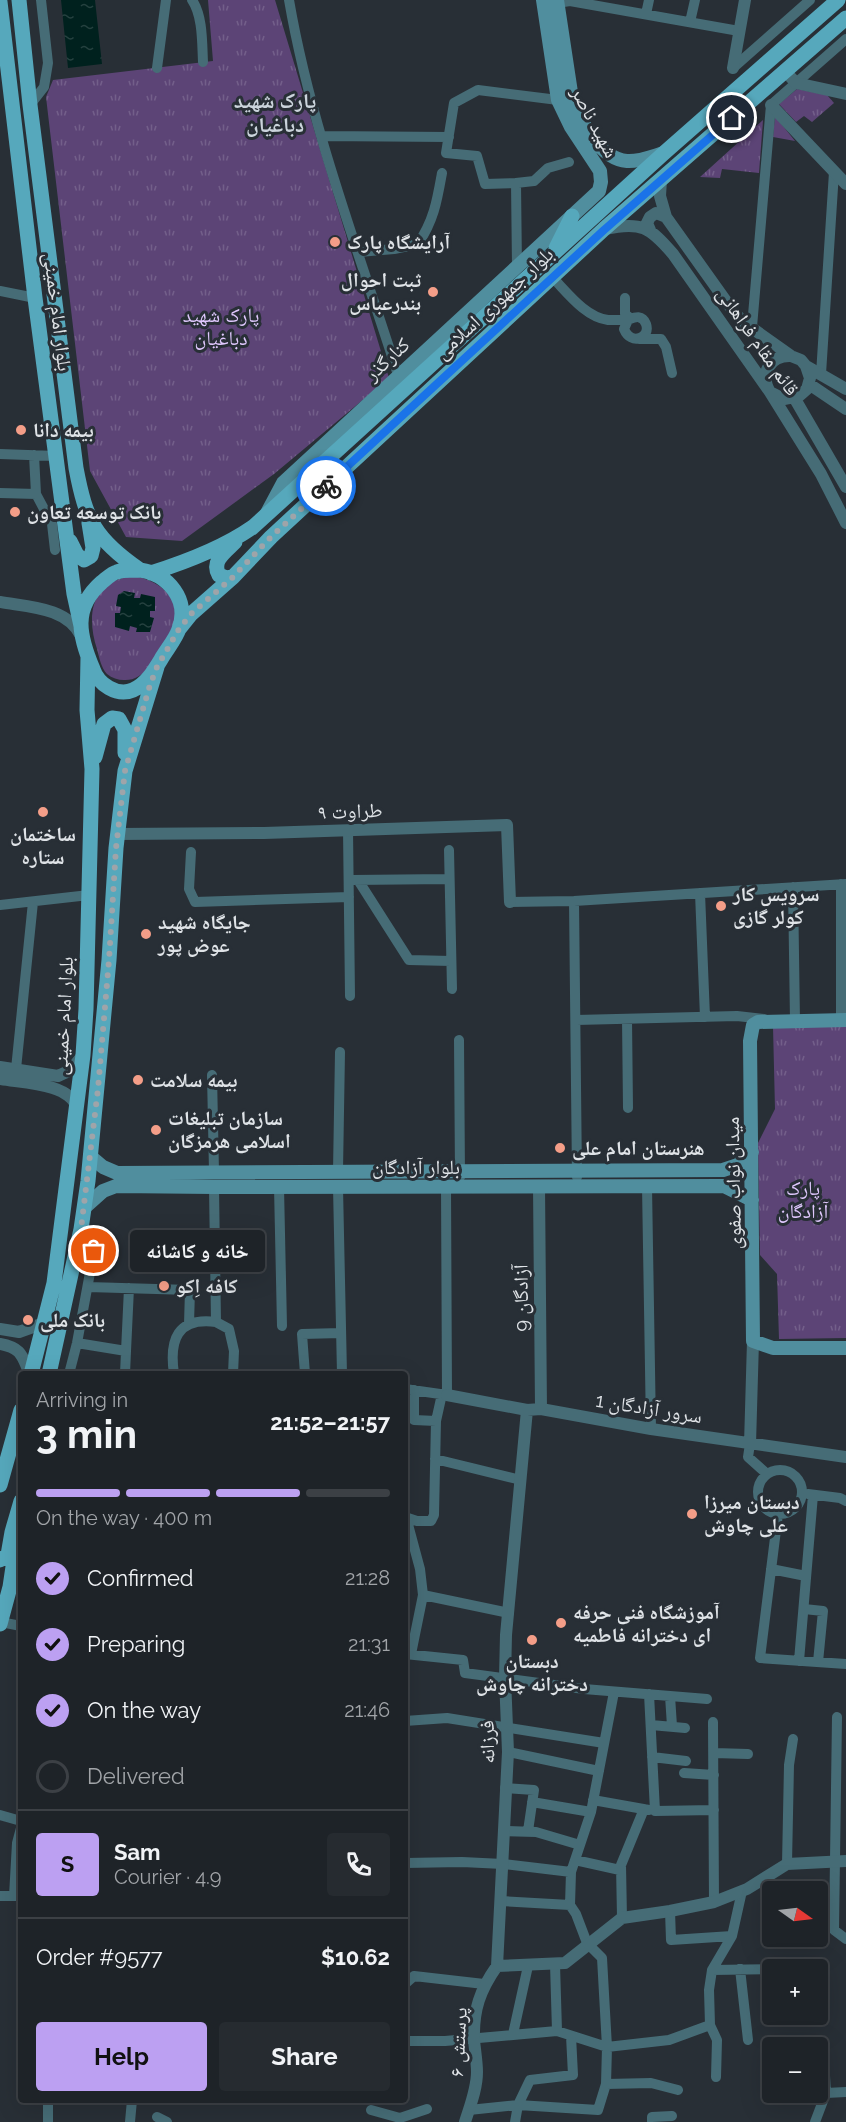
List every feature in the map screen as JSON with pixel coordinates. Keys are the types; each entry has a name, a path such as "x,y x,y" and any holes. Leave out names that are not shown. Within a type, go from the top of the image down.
{"main road":[{"name":"بلوار امام خمینی","path":"19,0 30,105 82,501 99,535 109,546 146,572"},
{"name":"شهید ناصر","path":"543,0 558,100 567,120 602,177 599,191 572,216"},
{"name":"بلوار جمهوری اسلامی","path":"146,572 176,565 241,535 266,515 664,153 838,0"},
{"name":"شهید ناصر","path":"564,1 572,99 576,111 589,131 607,153 618,159 627,161 664,153"},
{"name":"بلوار امام خمینی","path":"0,2 35,298 79,629"},
{"name":"بلوار جمهوری اسلامی","path":"179,629 191,614 233,577 271,537 552,277 846,18"},
{"path":"551,258 572,216"},
{"name":"کنارگذر","path":"266,515 283,483 572,216"},
{"path":"67,536 79,558 84,560 91,556 93,548 88,517"},
{"path":"233,577 226,578 219,575 216,562 241,535"},
{"path":"118,571 146,572 165,580 180,598 183,610 179,629 146,681 135,690 129,691 116,690 99,681 87,657 79,629 88,595 118,571"},
{"name":"بلوار امام خمینی","path":"32,1371 54,1283 83,1055 92,770 87,710 87,657"},
{"name":"بلوار امام خمینی","path":"50,1371 84,1209 100,1071 117,834 125,771 157,667"},
{"path":"92,770 104,724 112,718 119,719 123,724 125,771"},
{"path":"750,1041 753,1025 758,1022 844,1020"},
{"name":"میدان نواب صفوی","path":"750,1041 753,1341"},
{"name":"بلوار آزادگان","path":"90,1156 103,1167 117,1173 577,1171 723,1170 738,1165 752,1152"},
{"path":"723,1170 729,1178 724,1186"},
{"path":"338,1171 338,1187"},
{"path":"214,1172 214,1187"},
{"name":"بلوار آزادگان","path":"84,1209 103,1191 116,1186 724,1186 752,1200"},
{"path":"753,1341 773,1348 846,1348"},
{"path":"0,1485 18,1421"},
{"path":"0,1560 8,1555 18,1511"},
{"path":"0,1623 5,1583 18,1525"}],"street":[{"path":"30,105 44,87 48,63 41,0"},
{"path":"157,68 166,0"},
{"path":"192,0 196,5 200,27 203,62"},
{"path":"289,0 321,136 398,375"},
{"path":"646,14 649,0"},
{"path":"690,22 695,0"},
{"path":"732,68 744,0"},
{"path":"732,68 810,0"},
{"path":"564,1 608,4 646,14 739,31"},
{"path":"752,327 771,105 844,43"},
{"path":"785,71 796,83 846,94"},
{"path":"558,100 478,90 453,103 446,153 477,156 485,184 534,181 548,168 569,162"},
{"path":"771,105 846,184"},
{"path":"321,136 448,137"},
{"path":"821,374 834,172"},
{"path":"358,252 418,244 429,228 437,206 442,173"},
{"name":"قائم مقام فراهانی","path":"661,180 660,196 666,218 735,313 791,356"},
{"path":"516,183 516,267"},
{"path":"650,230 648,220 653,214 660,213 666,218"},
{"path":"604,230 638,225 650,230"},
{"name":"قائم مقام فراهانی","path":"650,230 674,254 770,392 816,466 846,523"},
{"path":"552,277 589,313 607,320 629,319 636,316 642,318 647,330 644,336 638,339"},
{"path":"0,291 35,298"},
{"path":"625,298 625,314 629,319"},
{"path":"627,335 624,329 629,319"},
{"path":"607,320 613,327 632,339 661,339 666,347 672,373"},
{"path":"791,356 801,360 806,366 809,373 809,384 804,393 795,399 784,399 770,392 765,377 768,367 780,357 791,356"},
{"name":"قائم مقام فراهانی","path":"806,366 846,389"},
{"name":"قائم مقام فراهانی","path":"809,384 846,409"},
{"name":"قائم مقام فراهانی","path":"795,399 846,487"},
{"path":"0,454 56,456"},
{"path":"34,455 36,494 52,524 55,550"},
{"path":"0,493 36,494"},
{"path":"0,602 46,610 79,629"},
{"name":"طراوت ۹","path":"117,834 507,825 510,902"},
{"path":"348,830 354,880 349,897 350,996"},
{"path":"449,850 452,989"},
{"path":"190,852 189,889 195,902 349,897"},
{"path":"354,880 448,879"},
{"path":"354,880 409,960 451,961"},
{"path":"510,902 574,901 844,884 844,1020"},
{"path":"793,887 795,1021"},
{"path":"699,893 705,1017"},
{"path":"0,905 89,895"},
{"path":"574,901 578,1186"},
{"path":"16,1069 33,902"},
{"path":"576,1020 737,1016 776,1021"},
{"path":"737,1016 742,1019 750,1041"},
{"path":"627,1019 628,1108"},
{"path":"408,1518 417,1521 431,1521 434,1515 436,1421 444,1394 453,1186 460,1170 459,1040"},
{"path":"338,1171 340,1052"},
{"path":"0,1066 58,1076 71,1070 83,1055"},
{"path":"212,1075 214,1172"},
{"path":"0,1079 63,1091 75,1102 77,1108"},
{"name":"آزادگان 9","path":"539,1186 541,1409"},
{"path":"647,1186 651,1429"},
{"path":"214,1187 216,1322"},
{"path":"279,1187 282,1326"},
{"path":"338,1187 342,1371"},
{"path":"70,1371 94,1251 81,1229"},
{"path":"88,1287 190,1290 189,1323"},
{"path":"125,1371 129,1288"},
{"path":"174,1371 173,1344 180,1332 189,1323 205,1320 216,1322 229,1329 234,1352 233,1371"},
{"path":"0,1329 19,1332 44,1323"},
{"path":"0,1344 19,1346 24,1342 24,1336 19,1332"},
{"path":"304,1371 302,1334 341,1333"},
{"path":"753,1341 748,1457 766,1474"},
{"path":"77,1343 126,1351"},
{"path":"13,1346 25,1358 30,1371"},
{"path":"436,1421 414,1420 410,1389 444,1394"},
{"name":"سرور آزادگان 1","path":"444,1394 527,1410 541,1409 651,1429 846,1457"},
{"name":"فرزانه","path":"496,1966 508,1752 504,1678 527,1410"},
{"path":"435,1460 521,1480"},
{"path":"799,1660 806,1576 808,1494 798,1479 788,1471 773,1470 766,1474 758,1486 760,1501 764,1508 778,1514 797,1506 808,1494"},
{"path":"808,1494 840,1498 846,1502"},
{"path":"778,1514 760,1658 846,1664"},
{"path":"408,1536 423,1595 408,1654 463,1660 465,1673 614,1692 706,1699"},
{"path":"771,1569 806,1576"},
{"path":"423,1595 509,1613"},
{"path":"804,1609 823,1611 818,1662"},
{"path":"0,1623 18,1624"},
{"path":"467,2116 518,2105 598,2110 606,2084 607,2047 602,1958 587,1943 576,1914 570,1905 571,1872 591,1812 614,1692"},
{"path":"622,1918 620,1870 622,1861 650,1810 652,1757 649,1694"},
{"path":"670,1696 672,1726"},
{"path":"837,1716 841,1862 834,1930 846,1939"},
{"path":"408,1721 447,1718 604,1743"},
{"path":"713,1722 714,1902"},
{"path":"651,1725 685,1728"},
{"path":"787,1864 789,1764 793,1739"},
{"path":"508,1752 599,1771"},
{"path":"714,1753 748,1754"},
{"path":"652,1757 686,1761"},
{"path":"684,1773 714,1775"},
{"path":"505,1788 534,1790 528,1832"},
{"path":"593,1800 650,1810 714,1810"},
{"path":"532,1802 591,1812"},
{"path":"0,1815 18,1820"},
{"path":"504,1831 528,1832 580,1845"},
{"path":"575,1860 620,1870"},
{"path":"496,1966 565,1963 587,1943 622,1918 714,1902 742,1891 787,1864 841,1862"},
{"path":"408,1863 503,1864 571,1872"},
{"path":"0,1896 17,1896 18,1870"},
{"path":"716,2077 717,2040 710,2025 709,1990 712,1970 732,1936 742,1891"},
{"path":"501,1901 570,1905"},
{"path":"670,1911 671,1940 732,1936"},
{"path":"555,1964 557,2031"},
{"name":"پرستش ۶","path":"467,2116 475,2091 477,2073 474,2039 475,2013 484,1984 496,1966"},
{"path":"513,2034 528,1966"},
{"path":"740,1969 748,2040"},
{"path":"712,1970 762,1969"},
{"path":"408,1981 414,1976 484,1984"},
{"path":"408,2041 474,2039 557,2031 607,2047 669,2040 710,2025"},
{"path":"515,2122 518,2105 530,2080 573,2075 571,2036"},
{"path":"606,2084 651,2083 678,2090"},
{"path":"828,2093 846,2092"},
{"path":"48,2103 48,2122"},
{"path":"130,2122 132,2103"},
{"path":"815,2122 822,2103"},
{"path":"371,2110 401,2120 427,2109"},
{"path":"652,2122 652,2116 672,2116"}],"green space":[{"name":"پارک شهید دباغیان","path":"208,0 275,0 389,378 274,474 182,541 126,537 90,471 46,97 53,80 213,61"},
{"path":"797,89 827,95 834,103 812,122 804,116 796,122 779,104"},
{"path":"775,116 795,141 773,137"},
{"path":"763,120 759,173 722,169 720,178 700,177"},
{"path":"133,576 156,584 168,594 175,608 175,620 169,635 148,668 137,677 122,680 109,675 102,665 94,636 92,612 100,592 119,579"},
{"name":"پارک آزادگان","path":"773,1026 846,1026 846,1338 779,1339 777,1274 760,1255 758,1143 775,1109"}],"water":[{"path":"61,0 95,0 102,64 68,68"},
{"path":"124,591 135,593 134,598 140,598 141,594 155,597 155,611 150,611 150,617 154,618 150,632 136,632 137,628 130,626 129,631 115,627 115,613 120,613 121,607 116,606 118,595"}],"way so far":[{"path":"94,1251 81,1229 100,1075 116,848 125,771 150,685 157,667 179,629 191,614 233,577 271,537 326,486"}],"place":[{"name":"آرایشگاه پارک","path":"335,242"},
{"name":"ثبت احوال بندرعباس","path":"433,292"},
{"name":"بیمه دانا","path":"21,430"},
{"name":"بانک توسعه تعاون","path":"15,512"},
{"name":"ساختمان ستاره","path":"43,812"},
{"name":"سرویس کار کولر گازی","path":"721,906"},
{"name":"جایگاه شهید عوض پور","path":"146,934"},
{"name":"بیمه سلامت","path":"138,1080"},
{"name":"سازمان تبلیغات اسلامی هرمزگان","path":"156,1130"},
{"name":"هنرستان امام علی","path":"560,1148"},
{"name":"خانه و کاشانه","path":"94,1251"},
{"name":"کافه اِکو","path":"164,1286"},
{"name":"بانک ملی","path":"28,1320"},
{"name":"دبستان میرزا علی چاوش","path":"692,1514"},
{"name":"آموزشگاه فنی حرفه ای دخترانه فاطمیه","path":"561,1623"},
{"name":"دبستان دخترانه چاوش","path":"532,1640"}],"district":[{"name":"پارک شهید دباغیان","path":"275,113"}],"route":[{"path":"326,486 604,230 732,118"}]}
